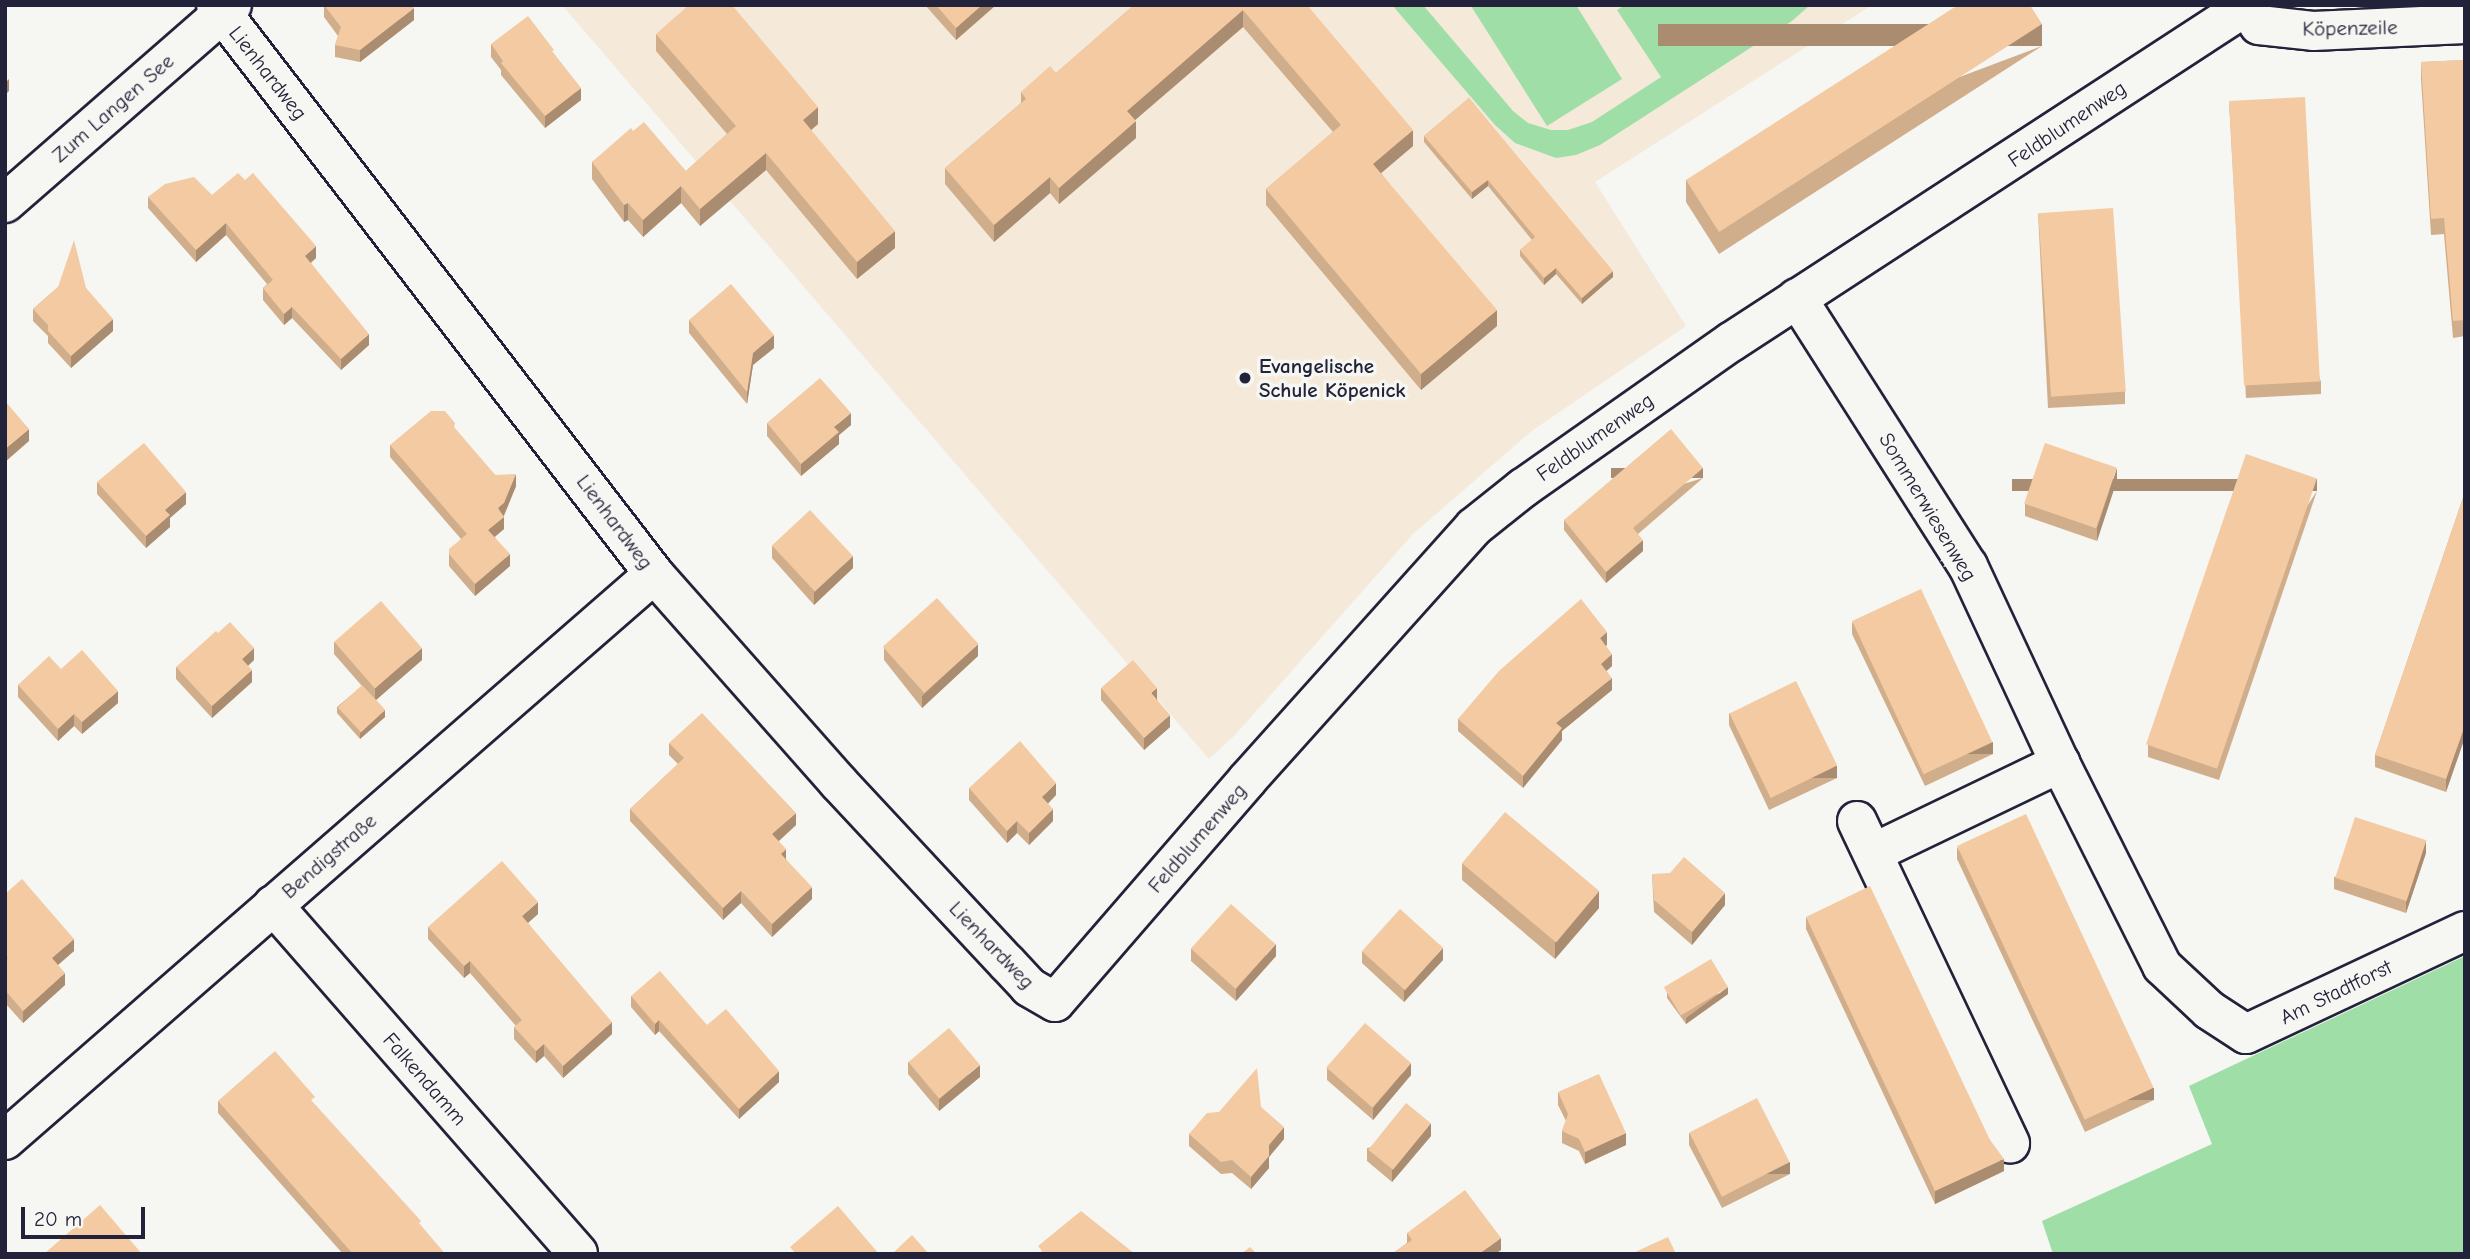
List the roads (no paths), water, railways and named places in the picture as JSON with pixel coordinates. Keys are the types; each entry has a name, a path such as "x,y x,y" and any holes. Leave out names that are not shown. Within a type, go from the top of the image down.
{"street":[{"name":"Köpenzeile","path":"2248,6 2259,25 2313,31 2465,24"},
{"name":"Feldblumenweg","path":"1055,1002 1240,789 1474,527 1534,480 1797,298 2248,6"},
{"name":"Zum Langen See","path":"5,203 223,8"},
{"name":"Lienhardweg","path":"223,8 654,574 838,782 1014,971 1029,987 1055,1002"},
{"name":"Sommerwiesenweg","path":"1797,298 1968,566 2060,764 2162,966 2209,1010"},
{"name":"Bendigstraße","path":"5,1140 654,574"},
{"path":"2010,1143 1865,837 2060,764"},
{"name":"Falkendamm","path":"273,905 578,1254"},
{"name":"Am Stadtforst","path":"2209,1010 2246,1034 2465,931"}],"place":[{"name":"Evangelische Schule Köpenick","path":"1245,378"}]}
